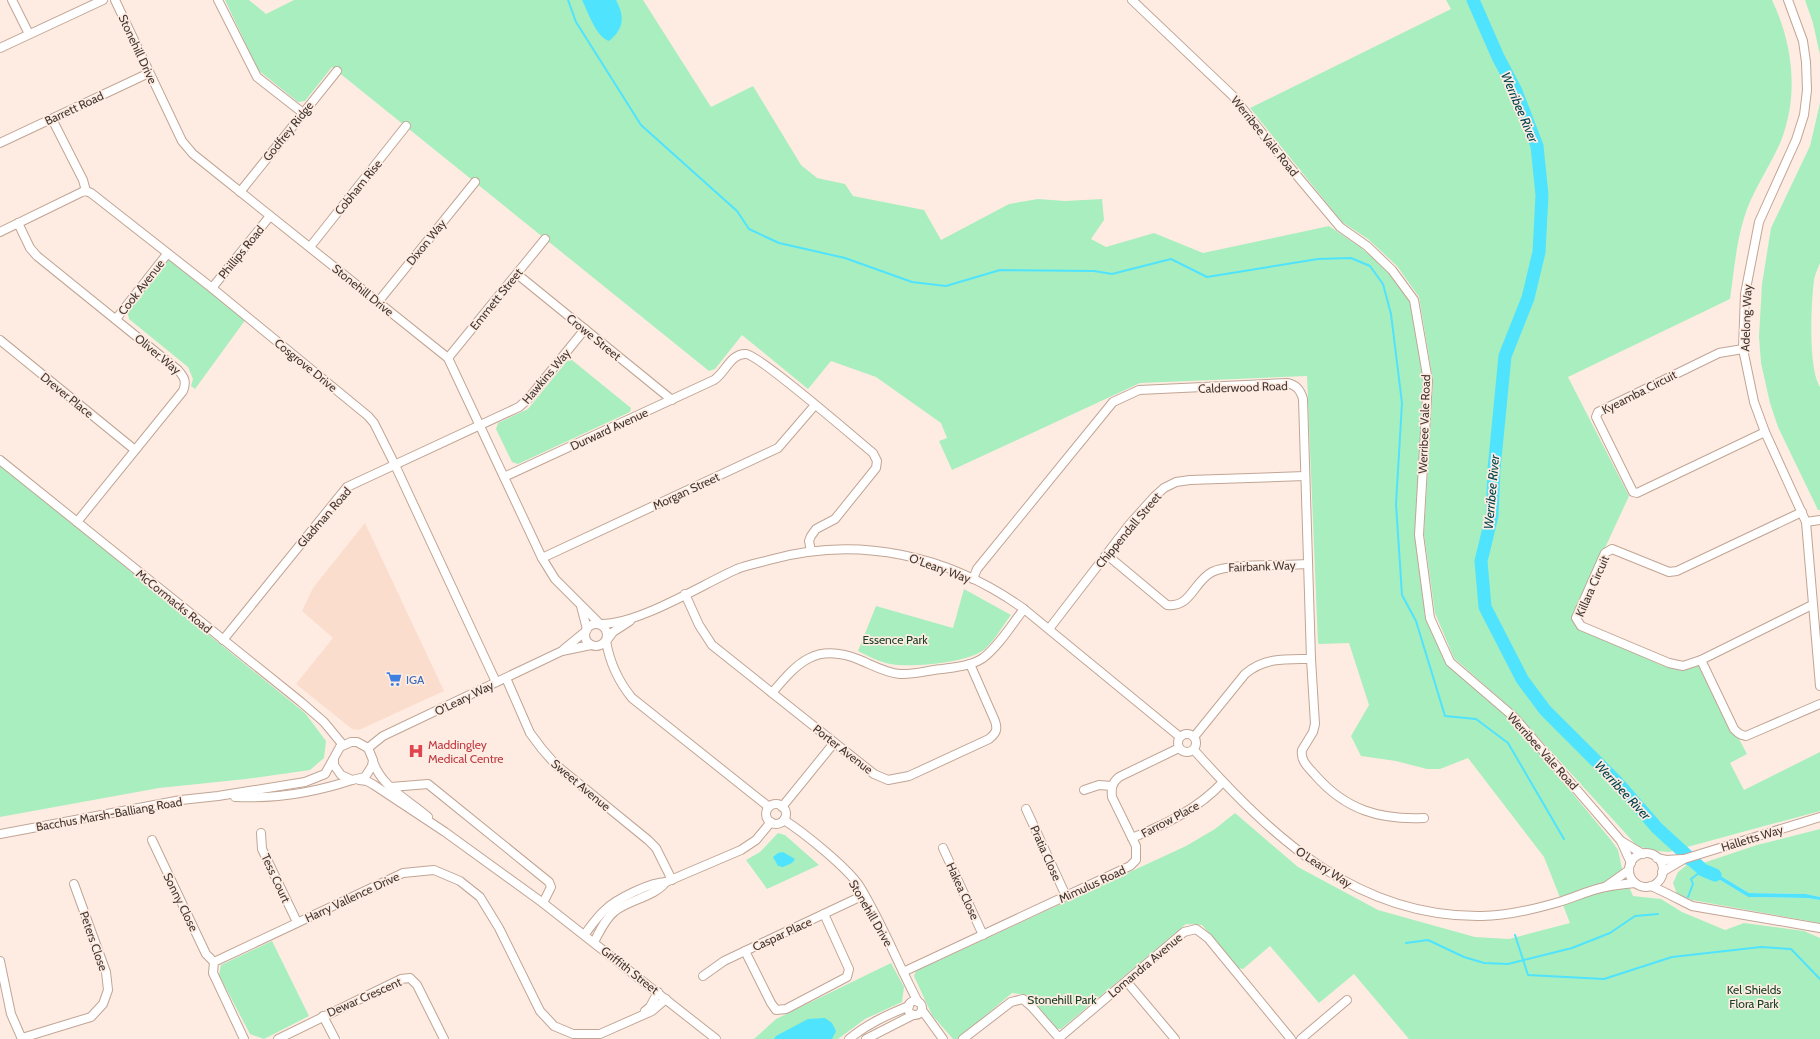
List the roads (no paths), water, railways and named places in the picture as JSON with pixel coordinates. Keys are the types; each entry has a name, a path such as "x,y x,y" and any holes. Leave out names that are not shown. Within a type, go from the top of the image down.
{"street":[{"path":"12,0 29,34"},
{"path":"0,48 103,0"},
{"name":"Stonehill Drive","path":"115,0 182,141 193,154 448,358 542,558 554,579 600,624"},
{"path":"218,0 257,77 303,113"},
{"name":"Werribee Vale Road","path":"1132,0 1232,95 1340,228 1367,246 1392,270 1414,300 1428,381 1419,535 1430,618 1450,662 1514,717 1622,841 1643,854"},
{"name":"Adelong Way","path":"1788,0 1803,42 1807,90 1804,116 1796,140 1758,222 1745,294 1743,349 1754,402 1765,432 1806,522 1820,686"},
{"name":"Godfrey Ridge","path":"240,192 337,71"},
{"name":"Barrett Road","path":"0,143 149,73"},
{"path":"0,232 86,191 83,180 52,118"},
{"name":"Cobham Rise","path":"310,247 406,126"},
{"name":"Dixon Way","path":"378,302 475,182"},
{"name":"Cosgrove Drive","path":"86,191 91,193 212,288 368,416 374,423 496,682"},
{"name":"Phillips Road","path":"212,288 270,216"},
{"name":"Oliver Way","path":"18,224 30,248 37,256 178,370 184,377 186,384 183,391 77,522"},
{"name":"Emmett Street","path":"448,358 545,239"},
{"name":"Cook Avenue","path":"116,319 167,254"},
{"name":"Crowe Street","path":"517,274 672,400"},
{"name":"Hawkins Way","path":"480,426 525,403 585,329"},
{"name":"Drever Place","path":"0,340 135,450"},
{"name":"Kyeamba Circuit","path":"1743,349 1719,353 1598,412 1596,417 1633,492 1638,493 1765,432"},
{"name":"Durward Avenue","path":"504,477 714,380 738,355 746,354 758,359 815,405"},
{"name":"Calderwood Road","path":"973,579 977,569 1113,402 1139,390 1287,383 1294,385 1301,393 1303,399 1307,564 1315,724 1313,732 1303,745 1301,754 1304,762 1327,788 1344,801 1364,810 1391,818 1424,818"},
{"path":"811,551 809,541 816,529 835,519 876,468 877,461 873,453 815,405"},
{"name":"Morgan Street","path":"542,558 778,448 815,405"},
{"name":"Gladman Road","path":"223,640 347,487 480,426"},
{"name":"McCormacks Road","path":"0,460 324,722 343,745"},
{"name":"Chippendall Street","path":"1049,629 1129,525 1164,488 1176,482 1205,479 1305,476"},
{"name":"Killara Circuit","path":"1802,512 1677,571 1669,572 1612,549 1605,553 1576,618 1577,622 1581,626 1662,660 1683,666 1701,660 1812,605"},
{"path":"1806,522 1820,520"},
{"name":"O'Leary Way","path":"635,617 739,568 788,555 811,551 868,549 911,556 973,579 1005,595 1049,629 1180,737"},
{"name":"Fairbank Way","path":"1107,555 1167,605 1174,606 1184,602 1206,576 1222,568 1307,564"},
{"name":"Porter Avenue","path":"685,594 699,625 712,644 874,774 888,780 909,776 989,739 996,733 997,729 995,721 970,664"},
{"path":"580,604 586,630 585,638 613,669"},
{"path":"772,693 796,665 810,657 820,654 839,654 850,656 879,668 900,674 970,664 983,658 992,649 1024,609"},
{"path":"562,651 591,625 616,623 635,617"},
{"path":"562,651 600,646 613,632 635,617"},
{"path":"600,624 606,629 606,641 613,669 620,684 632,698 769,807"},
{"name":"O'Leary Way","path":"368,748 383,736 562,651"},
{"path":"1194,737 1245,674 1253,667 1274,659 1312,658"},
{"path":"1701,660 1738,734 1746,736 1820,704"},
{"name":"Sweet Avenue","path":"506,678 530,733 542,749 556,765 656,848 669,881"},
{"path":"1186,734 1194,737 1197,744 1194,750 1187,753 1179,748 1178,742 1180,737 1186,734"},
{"path":"351,742 357,742 368,748 372,760 369,772 356,780 341,775 334,765 334,758 336,752 343,745 351,742"},
{"path":"782,807 834,743"},
{"path":"1084,790 1099,785 1112,786 1119,777 1179,748"},
{"name":"O'Leary Way","path":"1194,750 1222,782 1303,855 1339,880 1380,899 1421,910 1483,916 1524,911 1605,887 1635,883"},
{"name":"Bacchus Marsh-Balliang Road","path":"0,834 181,800 218,796 305,782 325,774 334,758"},
{"name":"Griffith Street","path":"372,760 376,771 383,780 445,832"},
{"name":"Bacchus Marsh-Balliang Road","path":"218,796 264,798 293,796 322,790 356,780"},
{"name":"Griffith Street","path":"356,780 367,781 374,785 445,832 585,934 716,1039"},
{"name":"Farrow Place","path":"1132,838 1187,812 1205,800 1222,782"},
{"path":"391,787 428,784 549,882 551,887 543,903"},
{"name":"Mimulus Road","path":"903,972 1134,863 1136,850 1132,838 1112,797 1112,786"},
{"path":"776,804 782,807 786,813 784,820 776,824 771,822 766,814 769,807 776,804"},
{"name":"Pratia Close","path":"1026,809 1066,896"},
{"name":"Halletts Way","path":"1657,858 1666,860 1684,859 1820,817"},
{"name":"Stonehill Drive","path":"784,820 843,868 859,886 883,928 909,985 912,1004"},
{"path":"585,934 606,908 617,901 658,882 669,881 741,850 756,840 771,822"},
{"name":"Tess Court","path":"261,833 262,849 297,922"},
{"name":"Sonny Close","path":"152,840 206,954 214,962"},
{"name":"Werribee Vale Road","path":"1622,841 1630,866"},
{"name":"Hakea Close","path":"943,848 983,934"},
{"path":"1671,894 1662,875 1662,867 1657,858 1643,854 1634,859 1630,866 1630,875 1635,883 1643,887 1651,886 1671,894 1677,899 1692,906 1820,928"},
{"name":"Halletts Way","path":"1662,875 1684,859"},
{"name":"O'Leary Way","path":"1605,887 1630,866"},
{"name":"Harry Vallence Drive","path":"214,962 403,872 434,870 460,881 480,897 499,928 540,1011 554,1026 572,1037 600,1034 652,1011 666,999"},
{"path":"1651,886 1662,875"},
{"path":"594,942 608,918 615,911 661,889 669,881"},
{"name":"Peters Close","path":"22,1039 91,1016 103,1004 108,990 106,972 74,884"},
{"name":"Caspar Place","path":"703,976 724,961 864,895"},
{"path":"745,951 774,1008 780,1011 786,1009 847,977 849,973 849,969 824,914"},
{"name":"Lomandra Avenue","path":"1060,1038 1184,932 1196,929 1208,938 1290,1039"},
{"path":"0,961 11,1014 22,1039"},
{"path":"214,962 213,973 244,1039"},
{"name":"Dewar Crescent","path":"278,1039 401,979 410,978 417,985 444,1039"},
{"path":"1127,982 1175,1039"},
{"name":"Harry Vallence Drive","path":"638,1017 650,1007 658,992"},
{"path":"963,1039 1011,1002 1023,999 1060,1038"},
{"path":"1301,1039 1347,1000"},
{"path":"912,1004 909,1011 918,1013 943,1039"},
{"path":"849,1039 861,1029 880,1018 912,1004 922,1005 918,1013 866,1039"},
{"path":"323,1016 335,1039"}],"water":[{"path":"582,0 616,0 621,12 622,22 618,32 609,41 604,39 596,29"},
{"path":"783,852 795,859 792,863 783,867 778,866 773,857 778,853"},
{"path":"1684,860 1714,872 1749,893 1806,894 1820,897 1820,900 1807,898 1748,897 1712,875 1682,863"},
{"path":"825,1018 832,1023 836,1031 832,1039 774,1039 776,1036 808,1019"}],"waterway":[{"path":"568,0 576,22 641,125 737,211 749,229 779,243 845,258 912,282 946,286 1000,270 1094,271 1112,274 1171,259 1207,277 1318,259 1351,258 1370,266 1383,284 1391,314 1402,403 1396,504 1402,595 1416,621 1445,716 1476,719 1508,743 1564,839"},
{"name":"Werribee River","path":"1473,0 1498,57 1516,91 1537,146 1542,195 1539,252 1528,298 1505,356 1494,469 1492,516 1481,561 1485,607 1522,679 1545,710 1616,781 1657,828 1703,870 1715,875"},
{"path":"1688,897 1693,884 1691,879 1703,870"},
{"path":"1406,943 1428,940 1464,957 1484,963 1508,964 1572,948 1610,933 1635,916 1658,914"},
{"path":"1515,935 1528,975 1604,979 1672,957 1761,947 1791,949 1820,979"}],"place":[{"name":"IGA","path":"394,679"},
{"name":"Maddingley Medical Centre","path":"416,751"}],"park label":[{"name":"Essence Park","path":"895,639"},
{"name":"Kel Shields Flora Park","path":"1754,996"},
{"name":"Stonehill Park","path":"1062,999"}]}
